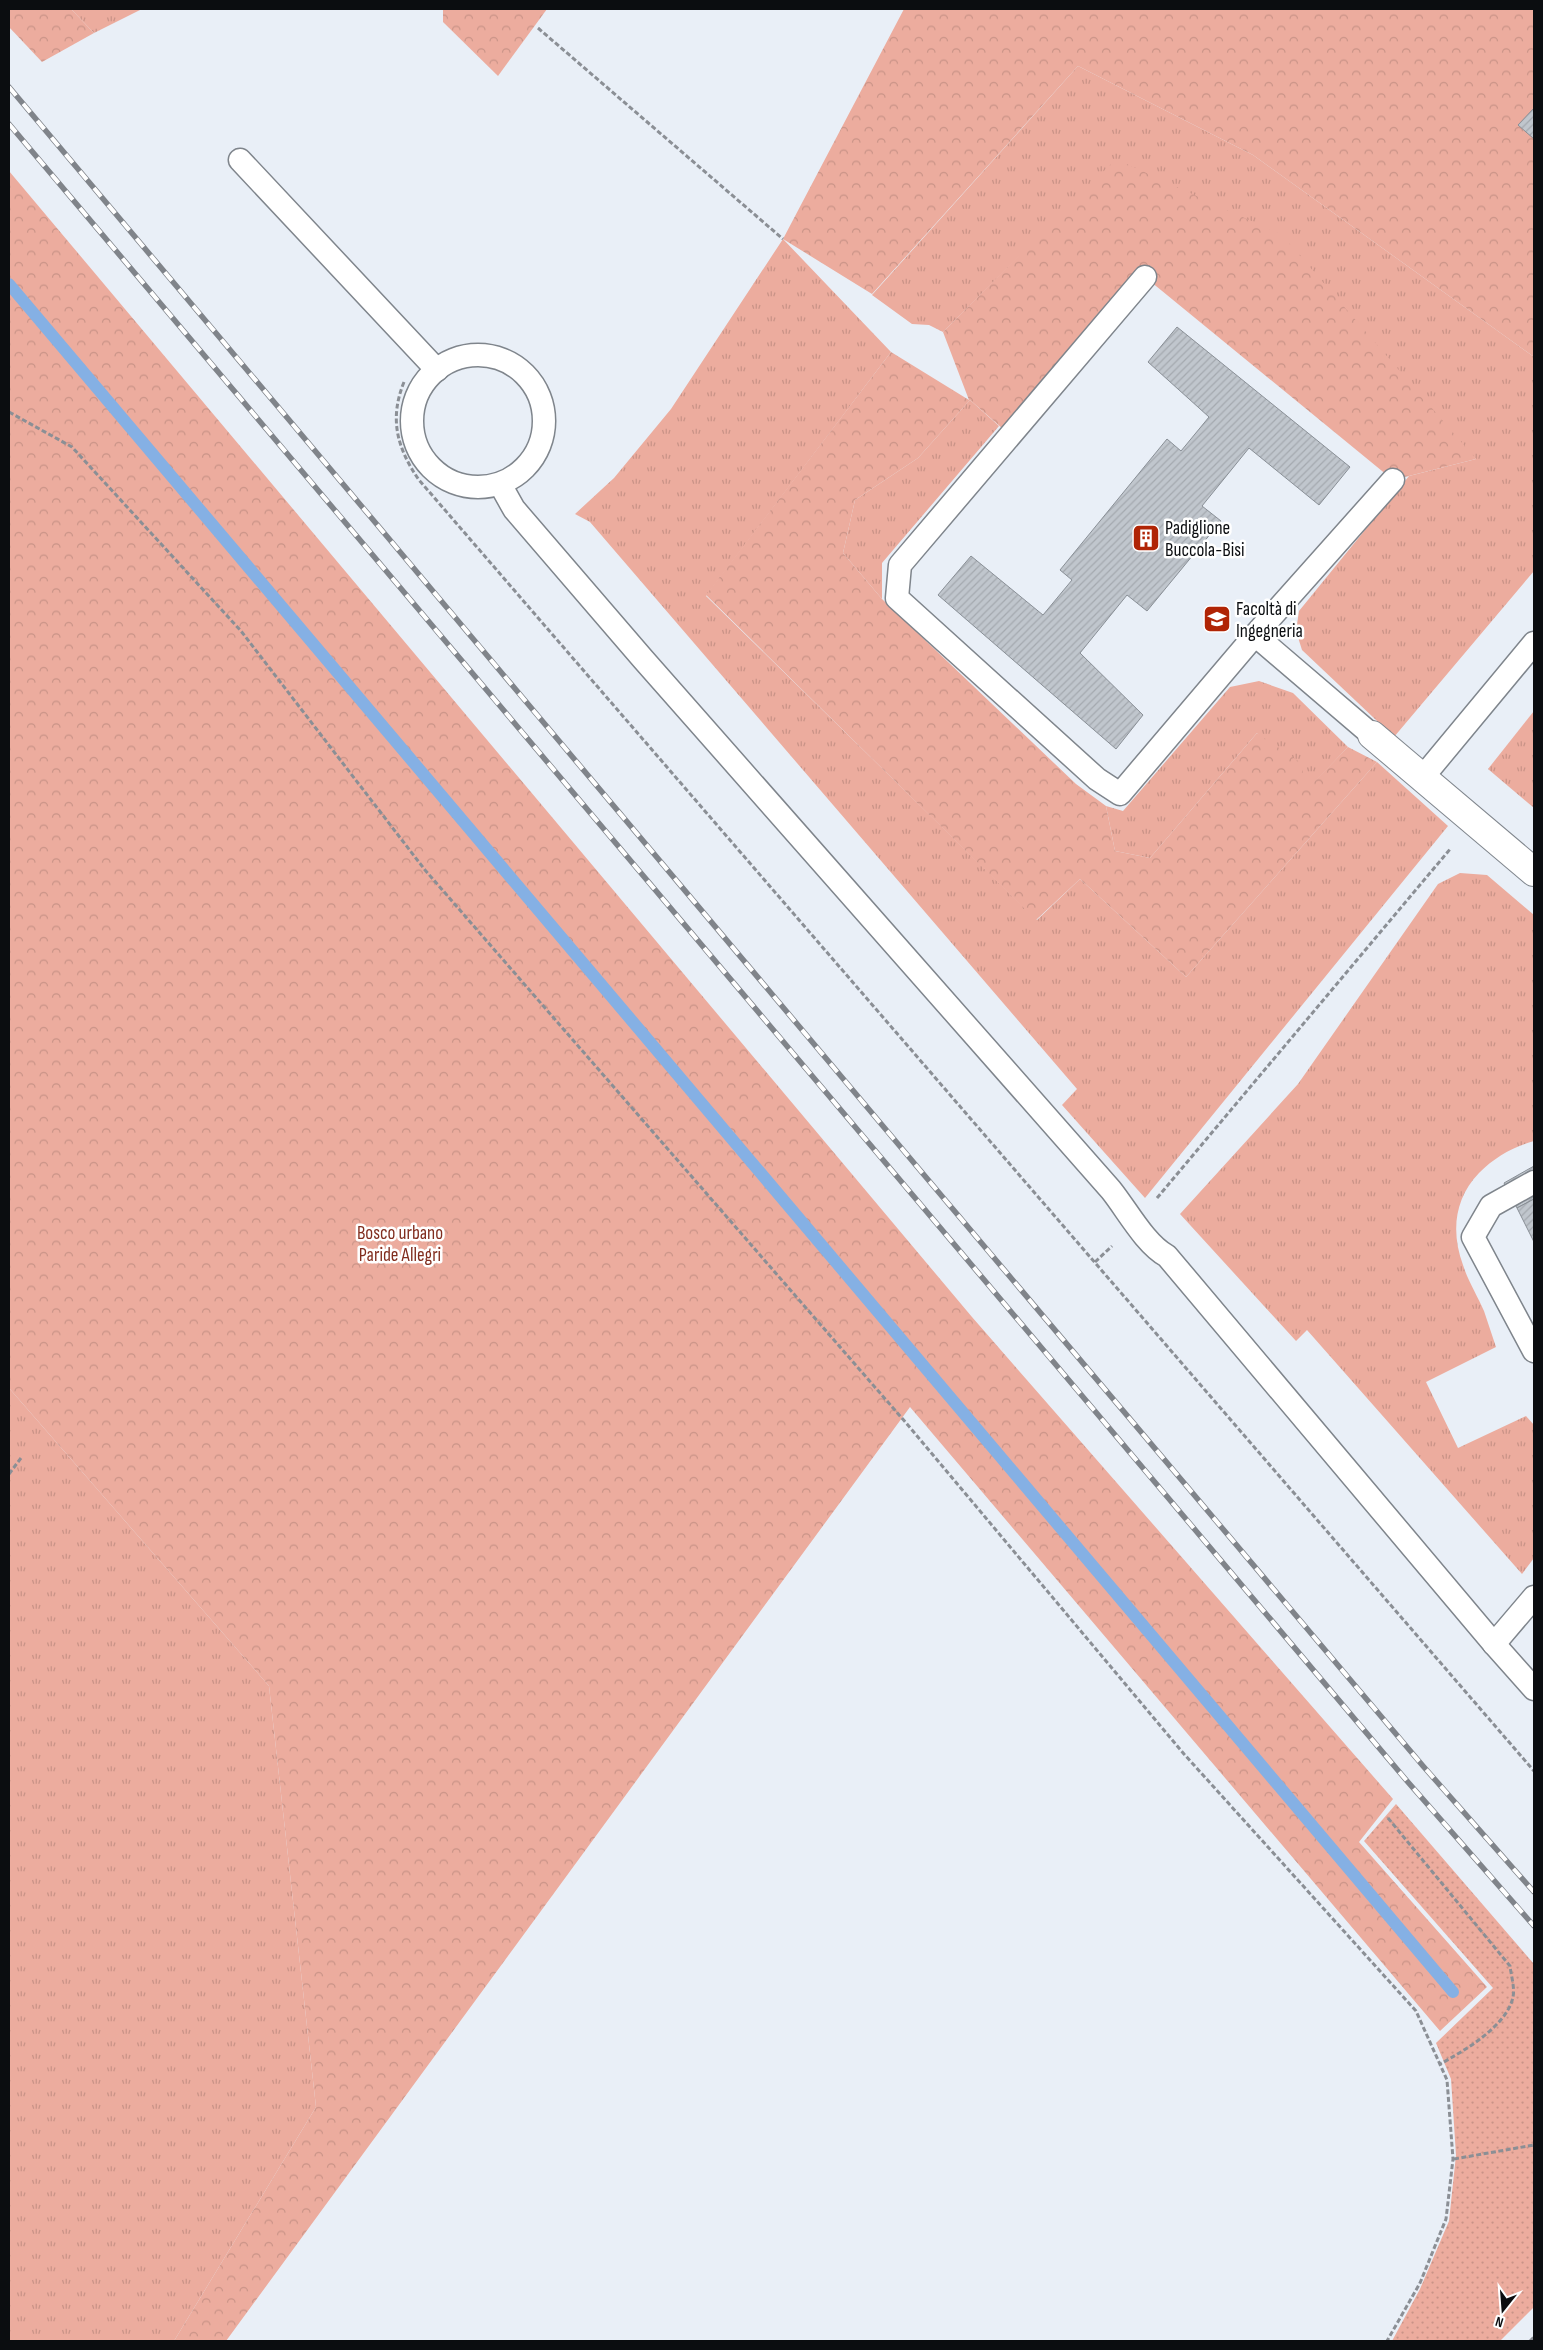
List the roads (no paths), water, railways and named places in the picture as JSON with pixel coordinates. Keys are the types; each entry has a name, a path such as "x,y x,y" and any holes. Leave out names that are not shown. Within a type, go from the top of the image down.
{"street":[{"path":"1372,735 1534,872"}],"lane":[{"path":"240,160 429,362"},
{"path":"1145,277 900,565 897,598 1097,779 1120,794 1255,635 1393,480"},
{"path":"478,355 499,358 519,369 534,385 542,405 544,427 539,448 526,467 500,484 467,486 447,479 430,466 418,448 412,427 414,406 429,362 478,355"},
{"path":"500,484 514,509 637,652 1111,1190 1150,1241 1159,1251 1167,1256 1534,1689"},
{"path":"1255,635 1372,735"},
{"path":"1422,778 1534,643"},
{"path":"1534,1182 1491,1206 1473,1237 1534,1351"},
{"path":"1494,1644 1534,1597"}],"waterway":[{"path":"9,284 1453,1992"}],"railway":[{"path":"9,87 1423,1766 1534,1892"},
{"path":"9,124 1407,1781 1534,1926"}],"place":[{"name":"Padiglione Buccola-Bisi","path":"1146,538"},
{"name":"Facoltà di Ingegneria","path":"1217,619"}],"park label":[{"name":"Bosco urbano Paride Allegri","path":"400,1243"}]}
